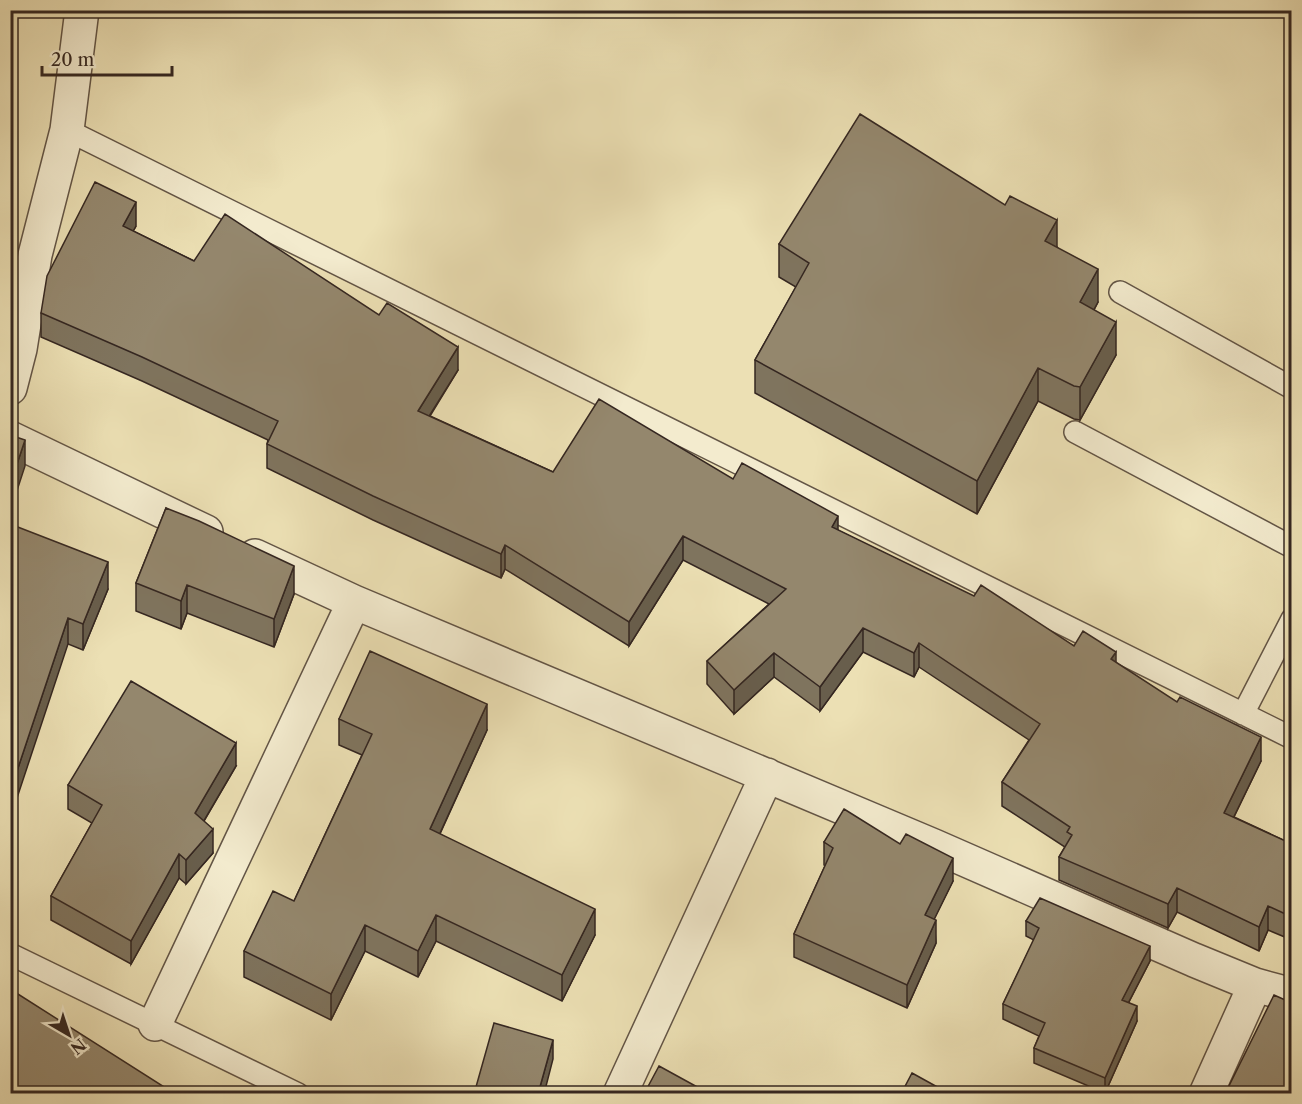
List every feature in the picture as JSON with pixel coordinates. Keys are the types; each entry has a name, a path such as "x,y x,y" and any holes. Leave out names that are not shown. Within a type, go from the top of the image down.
{"street":[{"path":"10,388 20,349 35,255 67,130 82,10"},
{"path":"10,438 354,602 767,775 1255,985 1292,995"},
{"path":"155,1024 354,602"},
{"path":"620,1094 767,775"},
{"path":"1206,1094 1255,985"}],"lane":[{"path":"67,130 1292,738"},
{"path":"1120,292 1292,388"},
{"path":"1075,432 1292,548"},
{"path":"1243,714 1292,618"},
{"path":"10,954 298,1094"}],"building":[{"path":"860,114 1005,205 1010,196 1057,220 1045,241 1098,269 1080,302 1116,322 1080,387 1038,368 977,481 755,360 809,263 779,244"},
{"path":"95,182 136,202 123,226 194,261 225,214 379,315 387,303 458,347 418,411 553,472 599,399 733,479 742,463 838,516 832,527 974,596 981,585 1074,646 1083,631 1116,652 1111,659 1177,702 1180,697 1261,737 1224,813 1292,844 1292,917 1268,906 1259,927 1177,888 1168,904 1059,857 1072,835 1067,832 1070,827 1002,782 1040,724 919,643 914,653 863,628 820,687 774,653 734,690 707,661 786,589 683,536 629,622 505,545 501,554 373,496 267,444 278,421 142,357 41,313 47,276"},
{"path":"10,435 25,440 10,485"},
{"path":"166,508 294,566 274,619 187,585 181,601 136,583"},
{"path":"10,524 108,562 83,624 68,618 10,792"},
{"path":"370,651 487,704 430,829 595,909 562,975 436,915 418,951 365,925 331,994 244,951 273,891 294,901 372,734 339,719"},
{"path":"131,681 236,743 195,813 213,829 186,860 179,854 131,941 51,896 102,805 68,785"},
{"path":"844,809 900,844 906,834 953,858 925,915 936,920 907,985 794,934 833,848 824,842"},
{"path":"1040,898 1150,946 1122,1000 1137,1006 1105,1078 1034,1048 1045,1023 1003,1004 1039,928 1026,921"},
{"path":"10,989 169,1090 167,1094 10,1094"},
{"path":"1274,995 1292,1003 1292,1094 1225,1094"},
{"path":"494,1023 553,1040 538,1094 474,1094"},
{"path":"659,1066 710,1094 644,1094"},
{"path":"912,1073 950,1094 901,1094"}]}
